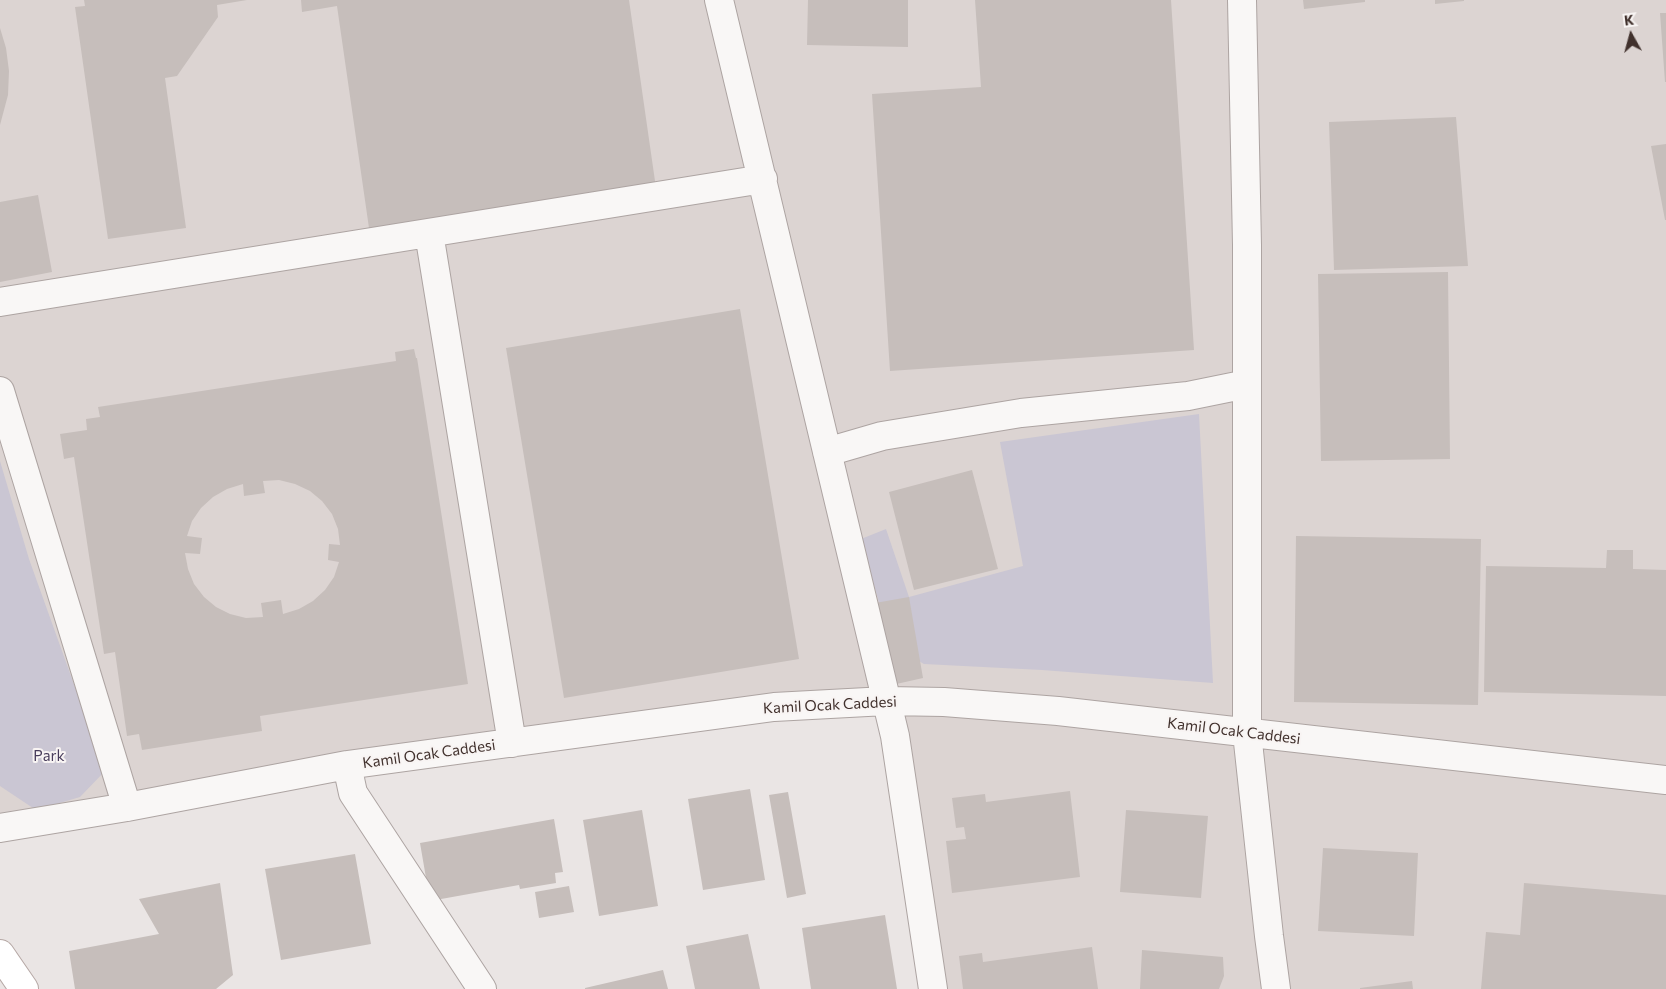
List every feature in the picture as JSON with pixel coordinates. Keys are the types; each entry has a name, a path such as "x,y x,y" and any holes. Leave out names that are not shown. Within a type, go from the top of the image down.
{"main road":[{"path":"0,954 24,989"}],"street":[{"path":"720,0 895,736 933,989"},
{"path":"1242,0 1247,245 1247,733 1276,989"},
{"path":"0,302 763,179"},
{"path":"429,233 512,743"},
{"path":"827,452 882,436 1021,413 1188,396 1247,384"},
{"path":"0,391 127,807"},
{"name":"Kamil Ocak Caddesi","path":"0,828 127,807 347,765 774,707 886,701 944,702 1058,711 1666,780"},
{"path":"347,765 353,793 482,989"}],"shaded area":[{"path":"0,0 1666,0 1666,989 939,989 882,698 0,818"}],"green space":[{"path":"1199,414 1213,683 1042,670 924,664 891,645 861,539 886,529 909,597 1023,566 1000,442"},
{"name":"Park","path":"0,461 29,559 105,771 80,797 36,810 0,786"}],"building":[{"path":"84,0 247,0 217,5 218,17 177,76 165,78 186,228 108,239 75,7 85,6"},
{"path":"301,0 629,0 656,188 369,228 337,6 302,12"},
{"path":"808,0 908,0 908,47 807,45"},
{"path":"975,0 1171,0 1194,350 890,371 872,94 981,87"},
{"path":"1303,0 1365,0 1365,2 1304,9"},
{"path":"1435,0 1464,0 1464,1 1435,4"},
{"path":"1660,13 1666,13 1666,82 1665,82"},
{"path":"0,28 6,48 9,71 8,95 0,125"},
{"path":"1456,117 1468,266 1334,270 1329,122"},
{"path":"1666,144 1666,220 1665,220 1651,146"},
{"path":"38,195 52,272 0,282 0,202"},
{"path":"1448,272 1450,459 1321,461 1318,274"},
{"path":"740,309 799,659 564,698 506,348"},
{"path":"414,349 417,358 468,684 260,716 262,731 142,750 139,734 127,736 115,652 104,654 74,457 64,459 60,434 87,430 86,419 100,417 98,407 396,361 395,352","holes":["279,480 295,484 310,491 322,501 332,514 338,529 340,545 329,544 328,560 339,562 334,577 325,590 313,601 299,609 283,614 281,600 261,603 263,617 246,618 230,614 216,607 204,597 194,584 188,569 185,553 200,554 202,538 187,536 192,521 201,508 213,497 227,489 243,484 244,496 265,493 263,481"]},
{"path":"972,470 998,569 914,590 889,492"},
{"path":"1296,536 1481,539 1478,705 1294,702"},
{"path":"1607,550 1633,550 1633,569 1666,570 1666,696 1484,692 1486,566 1606,568"},
{"path":"909,597 923,678 883,687 864,605"},
{"path":"750,789 765,880 703,890 688,799"},
{"path":"1070,791 1080,877 952,893 946,841 966,839 964,827 956,828 952,798 985,794 986,802"},
{"path":"788,792 806,894 787,898 769,795"},
{"path":"642,810 658,906 599,916 583,820"},
{"path":"1126,810 1208,816 1201,898 1120,892"},
{"path":"554,819 563,872 555,873 556,883 520,889 519,885 430,901 420,843"},
{"path":"1323,848 1418,853 1414,936 1318,931"},
{"path":"355,854 371,944 281,960 265,869"},
{"path":"220,883 233,975 216,989 75,989 69,951 159,934 139,899"},
{"path":"1524,883 1666,895 1666,989 1481,989 1486,932 1520,935"},
{"path":"569,886 574,912 539,918 535,892"},
{"path":"885,915 897,989 811,989 802,928"},
{"path":"748,934 760,989 695,989 686,946"},
{"path":"1092,947 1098,989 963,989 959,956 982,953 983,962"},
{"path":"1142,950 1223,957 1224,976 1219,989 1140,989"},
{"path":"663,970 668,989 585,989 585,988"},
{"path":"1412,981 1413,989 1360,989 1360,988"}]}
